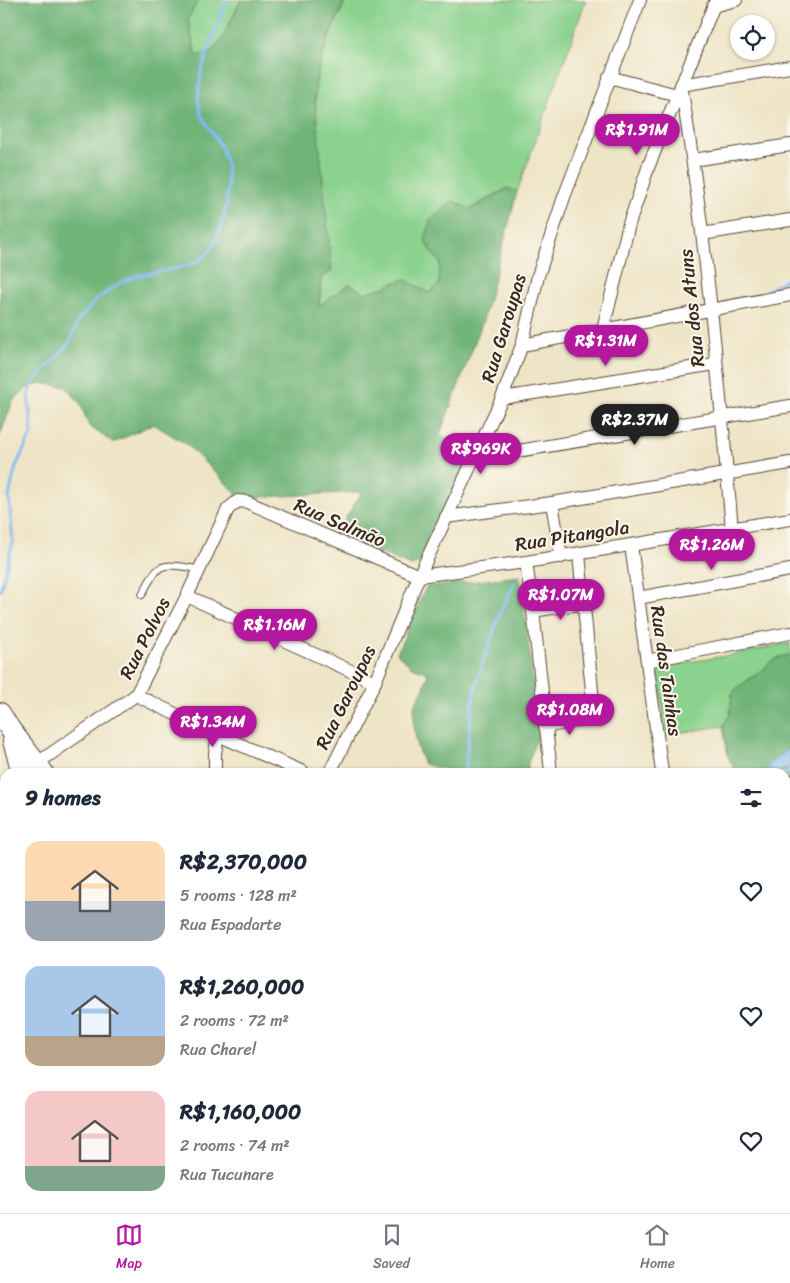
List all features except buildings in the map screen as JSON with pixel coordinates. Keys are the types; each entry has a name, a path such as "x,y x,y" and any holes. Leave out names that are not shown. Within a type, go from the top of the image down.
{"main road":[{"path":"5,721 33,768"}],"street":[{"name":"Rua Garoupas","path":"332,768 375,682 419,576 502,398 522,345 538,276 564,197 640,0"},
{"path":"603,329 629,224 649,165 679,90 715,3 736,0"},
{"path":"609,78 679,90 790,67"},
{"name":"Rua dos Atuns","path":"679,90 694,160 732,529"},
{"path":"694,160 790,145"},
{"path":"702,234 790,220"},
{"path":"522,345 790,295"},
{"path":"502,398 715,364"},
{"path":"475,458 790,406"},
{"path":"446,517 552,503 790,463"},
{"name":"Rua Polvos","path":"37,768 136,695 187,596 228,509 233,503 238,501 247,502"},
{"name":"Rua Salmão","path":"247,502 419,576"},
{"path":"552,503 561,557"},
{"name":"Rua Pitangola","path":"419,576 561,557 790,519"},
{"name":"Rua das Tainhas","path":"631,545 661,768"},
{"path":"545,727 589,718 593,716 594,712 579,554"},
{"path":"526,562 550,768"},
{"path":"638,598 790,570"},
{"path":"187,596 375,682"},
{"path":"533,612 584,603"},
{"path":"647,661 790,633"},
{"path":"136,695 218,735 294,768"},
{"path":"215,768 218,735"}],"lane":[{"path":"142,595 149,581 159,568 167,565 199,569"}],"green space":[{"path":"0,0 198,0 188,19 196,55 209,54 222,39 241,0 346,0 324,49 316,88 315,101 332,271 321,278 319,306 350,284 364,293 386,287 404,279 429,293 439,284 440,261 425,241 430,219 453,201 470,209 508,188 517,192 483,321 440,434 473,454 422,561 412,566 335,535 362,492 241,498 186,444 153,424 113,443 89,426 80,403 66,387 40,383 26,389 13,401 0,436"},
{"path":"198,0 241,0 222,39 209,54 196,55 188,19"},
{"path":"346,0 586,0 517,192 507,188 470,209 440,261 439,284 429,293 417,286 395,282 386,287 364,293 350,284 319,306 321,278 315,83 327,42"},
{"path":"520,576 539,732 528,768 440,768 424,764 417,747 414,705 424,688 428,673 410,666 397,653 426,587"},
{"path":"790,643 790,655 780,657 769,663 762,671 750,678 732,694 730,715 723,726 666,735 657,667"},
{"path":"790,655 790,747 784,768 734,768 728,757 723,726 730,715 732,694 738,687 762,671 769,663 780,657"}],"water":[{"path":"790,747 790,768 768,768 767,766"}],"waterway":[{"path":"0,591 13,542 9,497 12,482 16,466 32,433 28,395 34,381 68,345 80,318 97,299 120,283 136,276 188,266 200,260 209,252 218,237 226,208 228,186 226,162 221,147 201,115 198,98 201,72 226,0"},
{"path":"767,291 790,277"},
{"path":"465,768 473,698 477,680 500,613 514,584"}]}
